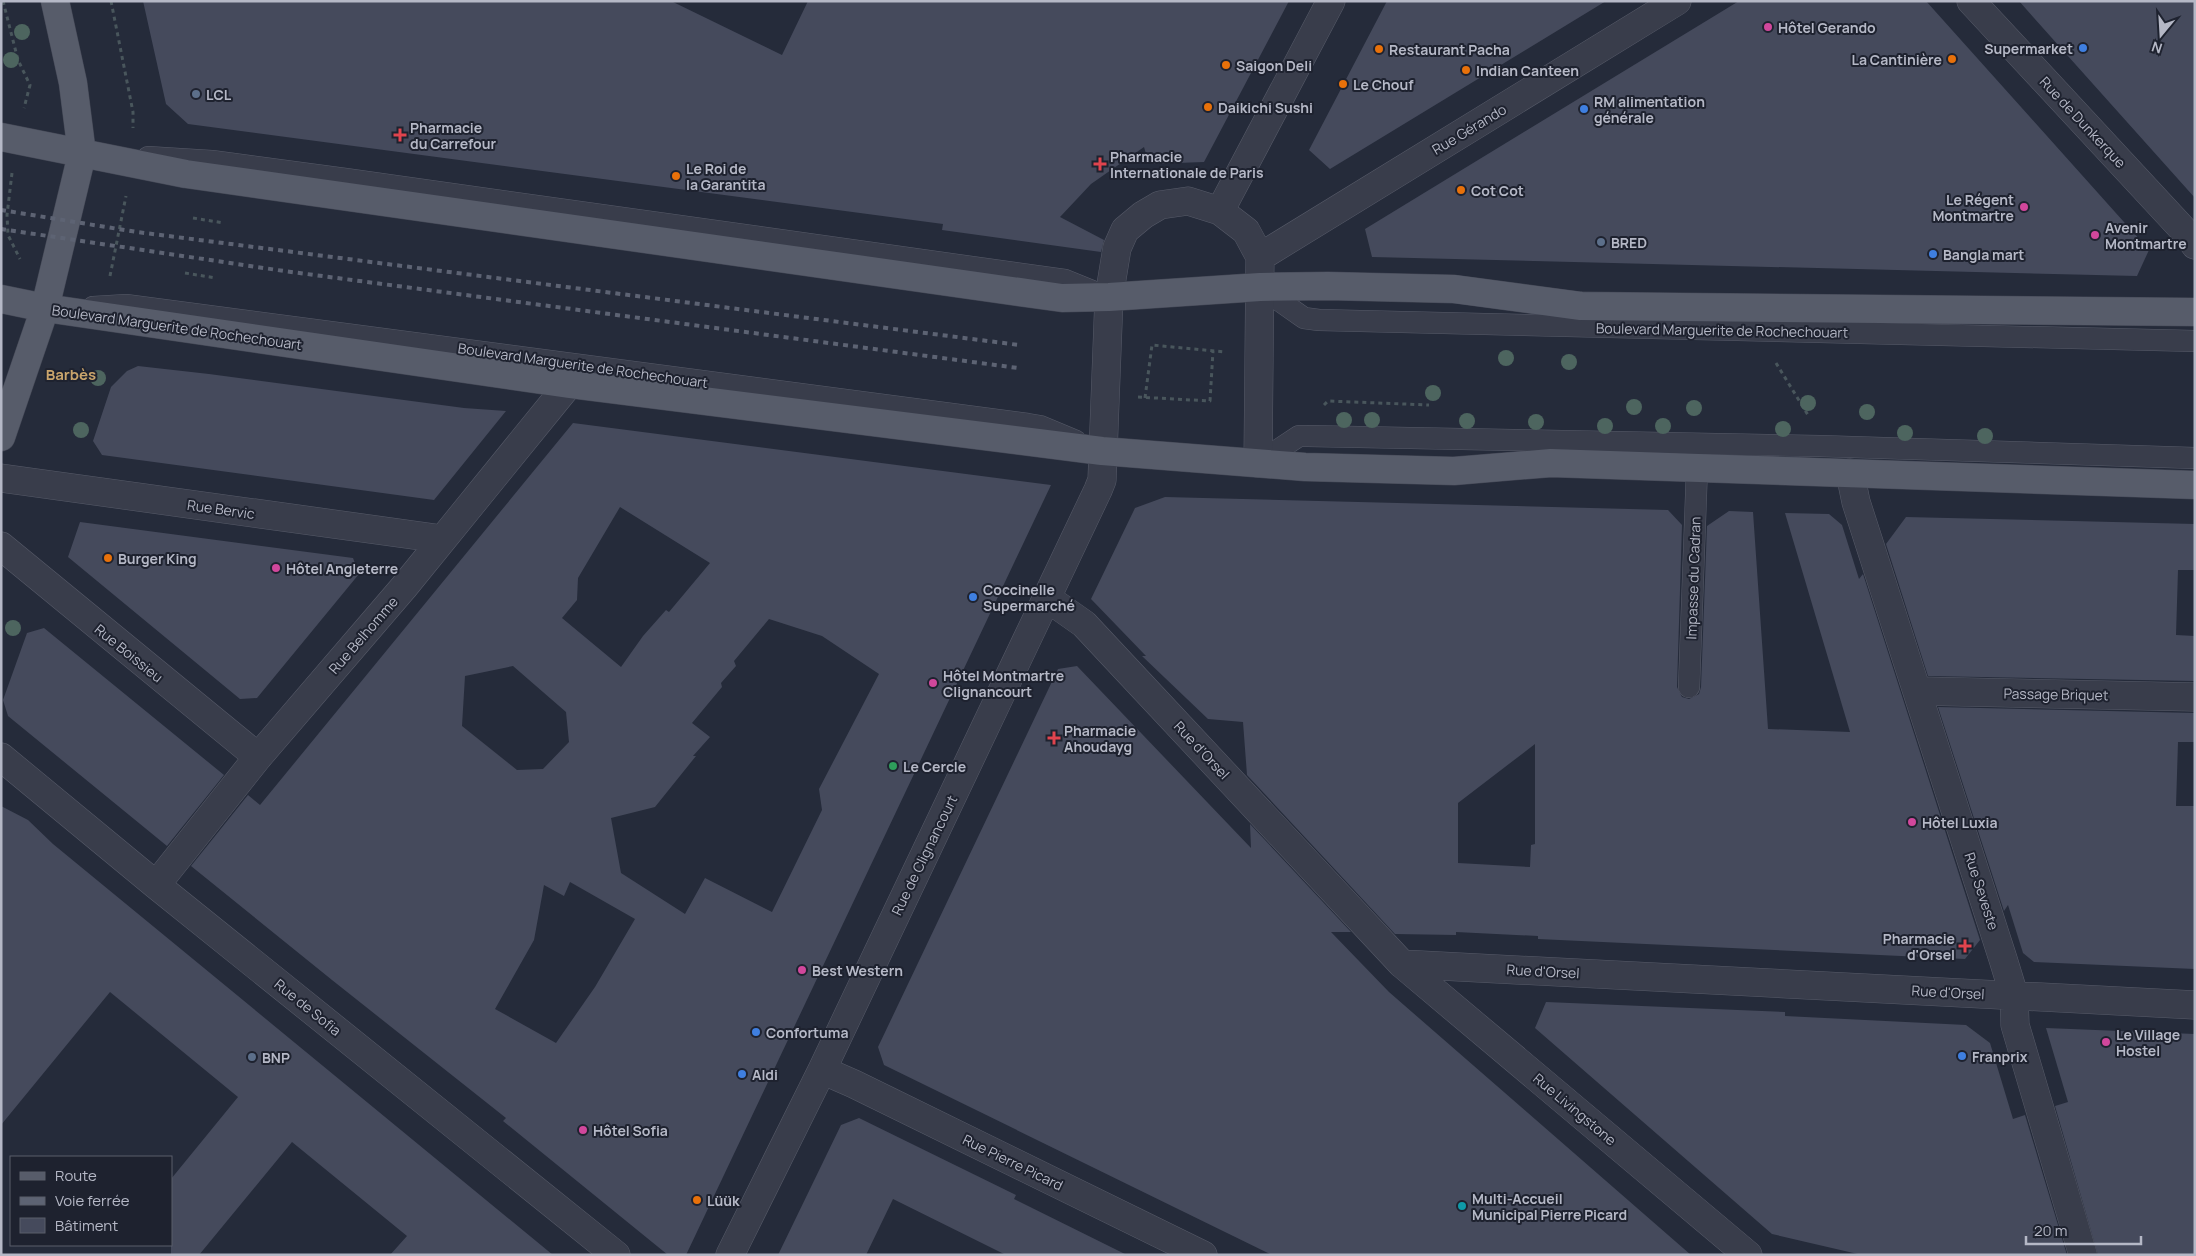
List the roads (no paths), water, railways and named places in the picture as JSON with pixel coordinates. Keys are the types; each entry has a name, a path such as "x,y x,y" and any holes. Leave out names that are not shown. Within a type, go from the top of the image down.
{"main road":[{"path":"1,437 45,308 82,154 73,83 55,1"},
{"name":"Boulevard Marguerite de Rochechouart","path":"1,137 186,174 1052,296 1109,298 1260,287 1328,286 1454,289 1581,306 2195,312"},
{"path":"1,299 45,308"},
{"name":"Boulevard Marguerite de Rochechouart","path":"45,308 569,384 1102,451 1304,467 1454,471 1551,463 2195,485"}],"street":[{"path":"1220,211 1331,1"},
{"name":"Rue Gérando","path":"1260,257 1677,1"},
{"name":"Rue de Dunkerque","path":"1971,1 2194,243"},
{"path":"1102,451 1109,298 1116,248 1126,230 1142,214 1160,205 1188,201 1220,211 1246,231 1260,257 1258,463"},
{"name":"Rue Belhomme","path":"156,885 258,757 404,587 569,384"},
{"name":"Rue de Clignancourt","path":"730,1255 822,1070 1098,490 1102,480 1102,451"},
{"name":"Rue Seveste","path":"1850,473 1856,502 2014,995 2015,1025 2083,1255"},
{"name":"Rue Bervic","path":"1,478 442,539"},
{"name":"Rue Boissieu","path":"1,546 258,757"},
{"name":"Rue d'Orsel","path":"1047,598 1084,624 1402,964 2195,1005"},
{"name":"Passage Briquet","path":"1918,691 2195,697"},
{"name":"Rue de Sofia","path":"1,757 156,885 616,1255"},
{"name":"Rue Livingstone","path":"1402,964 1748,1255"},
{"name":"Rue Pierre Picard","path":"822,1070 1203,1255"}],"lane":[{"name":"Boulevard Marguerite de Rochechouart","path":"1260,287 1304,318 1319,320 2195,341"},
{"name":"Boulevard Marguerite de Rochechouart","path":"45,308 126,305 1028,424 1040,426 1102,451"},
{"path":"1258,463 1299,436 1800,446 2195,458"},
{"name":"Impasse du Cadran","path":"1690,687 1697,468"}],"railway":[{"path":"1,210 137,232 1019,345"},
{"path":"1,229 284,271 1018,368"}],"place":[{"name":"Hôtel Gerando","path":"1768,27"},
{"name":"Supermarket","path":"2083,48"},
{"name":"Restaurant Pacha","path":"1379,49"},
{"name":"La Cantinière","path":"1952,59"},
{"name":"Saigon Deli","path":"1226,65"},
{"name":"Indian Canteen","path":"1466,70"},
{"name":"Le Chouf","path":"1343,84"},
{"name":"LCL","path":"196,94"},
{"name":"Daikichi Sushi","path":"1208,107"},
{"name":"RM alimentation générale","path":"1584,109"},
{"name":"Pharmacie du Carrefour","path":"400,135"},
{"name":"Pharmacie Internationale de Paris","path":"1100,164"},
{"name":"Le Roi de la Garantita","path":"676,176"},
{"name":"Cot Cot","path":"1461,190"},
{"name":"Le Régent Montmartre","path":"2024,207"},
{"name":"Avenir Montmartre","path":"2095,235"},
{"name":"BRED","path":"1601,242"},
{"name":"Bangla mart","path":"1933,254"},
{"name":"Burger King","path":"108,558"},
{"name":"Hôtel Angleterre","path":"276,568"},
{"name":"Coccinelle Supermarché","path":"973,597"},
{"name":"Hôtel Montmartre Clignancourt","path":"933,683"},
{"name":"Pharmacie Ahoudayg","path":"1054,738"},
{"name":"Le Cercle","path":"893,766"},
{"name":"Hôtel Luxia","path":"1912,822"},
{"name":"Pharmacie d'Orsel","path":"1965,946"},
{"name":"Best Western","path":"802,970"},
{"name":"Confortuma","path":"756,1032"},
{"name":"Le Village Hostel","path":"2106,1042"},
{"name":"Franprix","path":"1962,1056"},
{"name":"BNP","path":"252,1057"},
{"name":"Aldi","path":"742,1074"},
{"name":"Hôtel Sofia","path":"583,1130"},
{"name":"Lüük","path":"697,1200"},
{"name":"Multi-Accueil Municipal Pierre Picard","path":"1462,1206"}],"district":[{"name":"Barbès","path":"71,374"}]}
